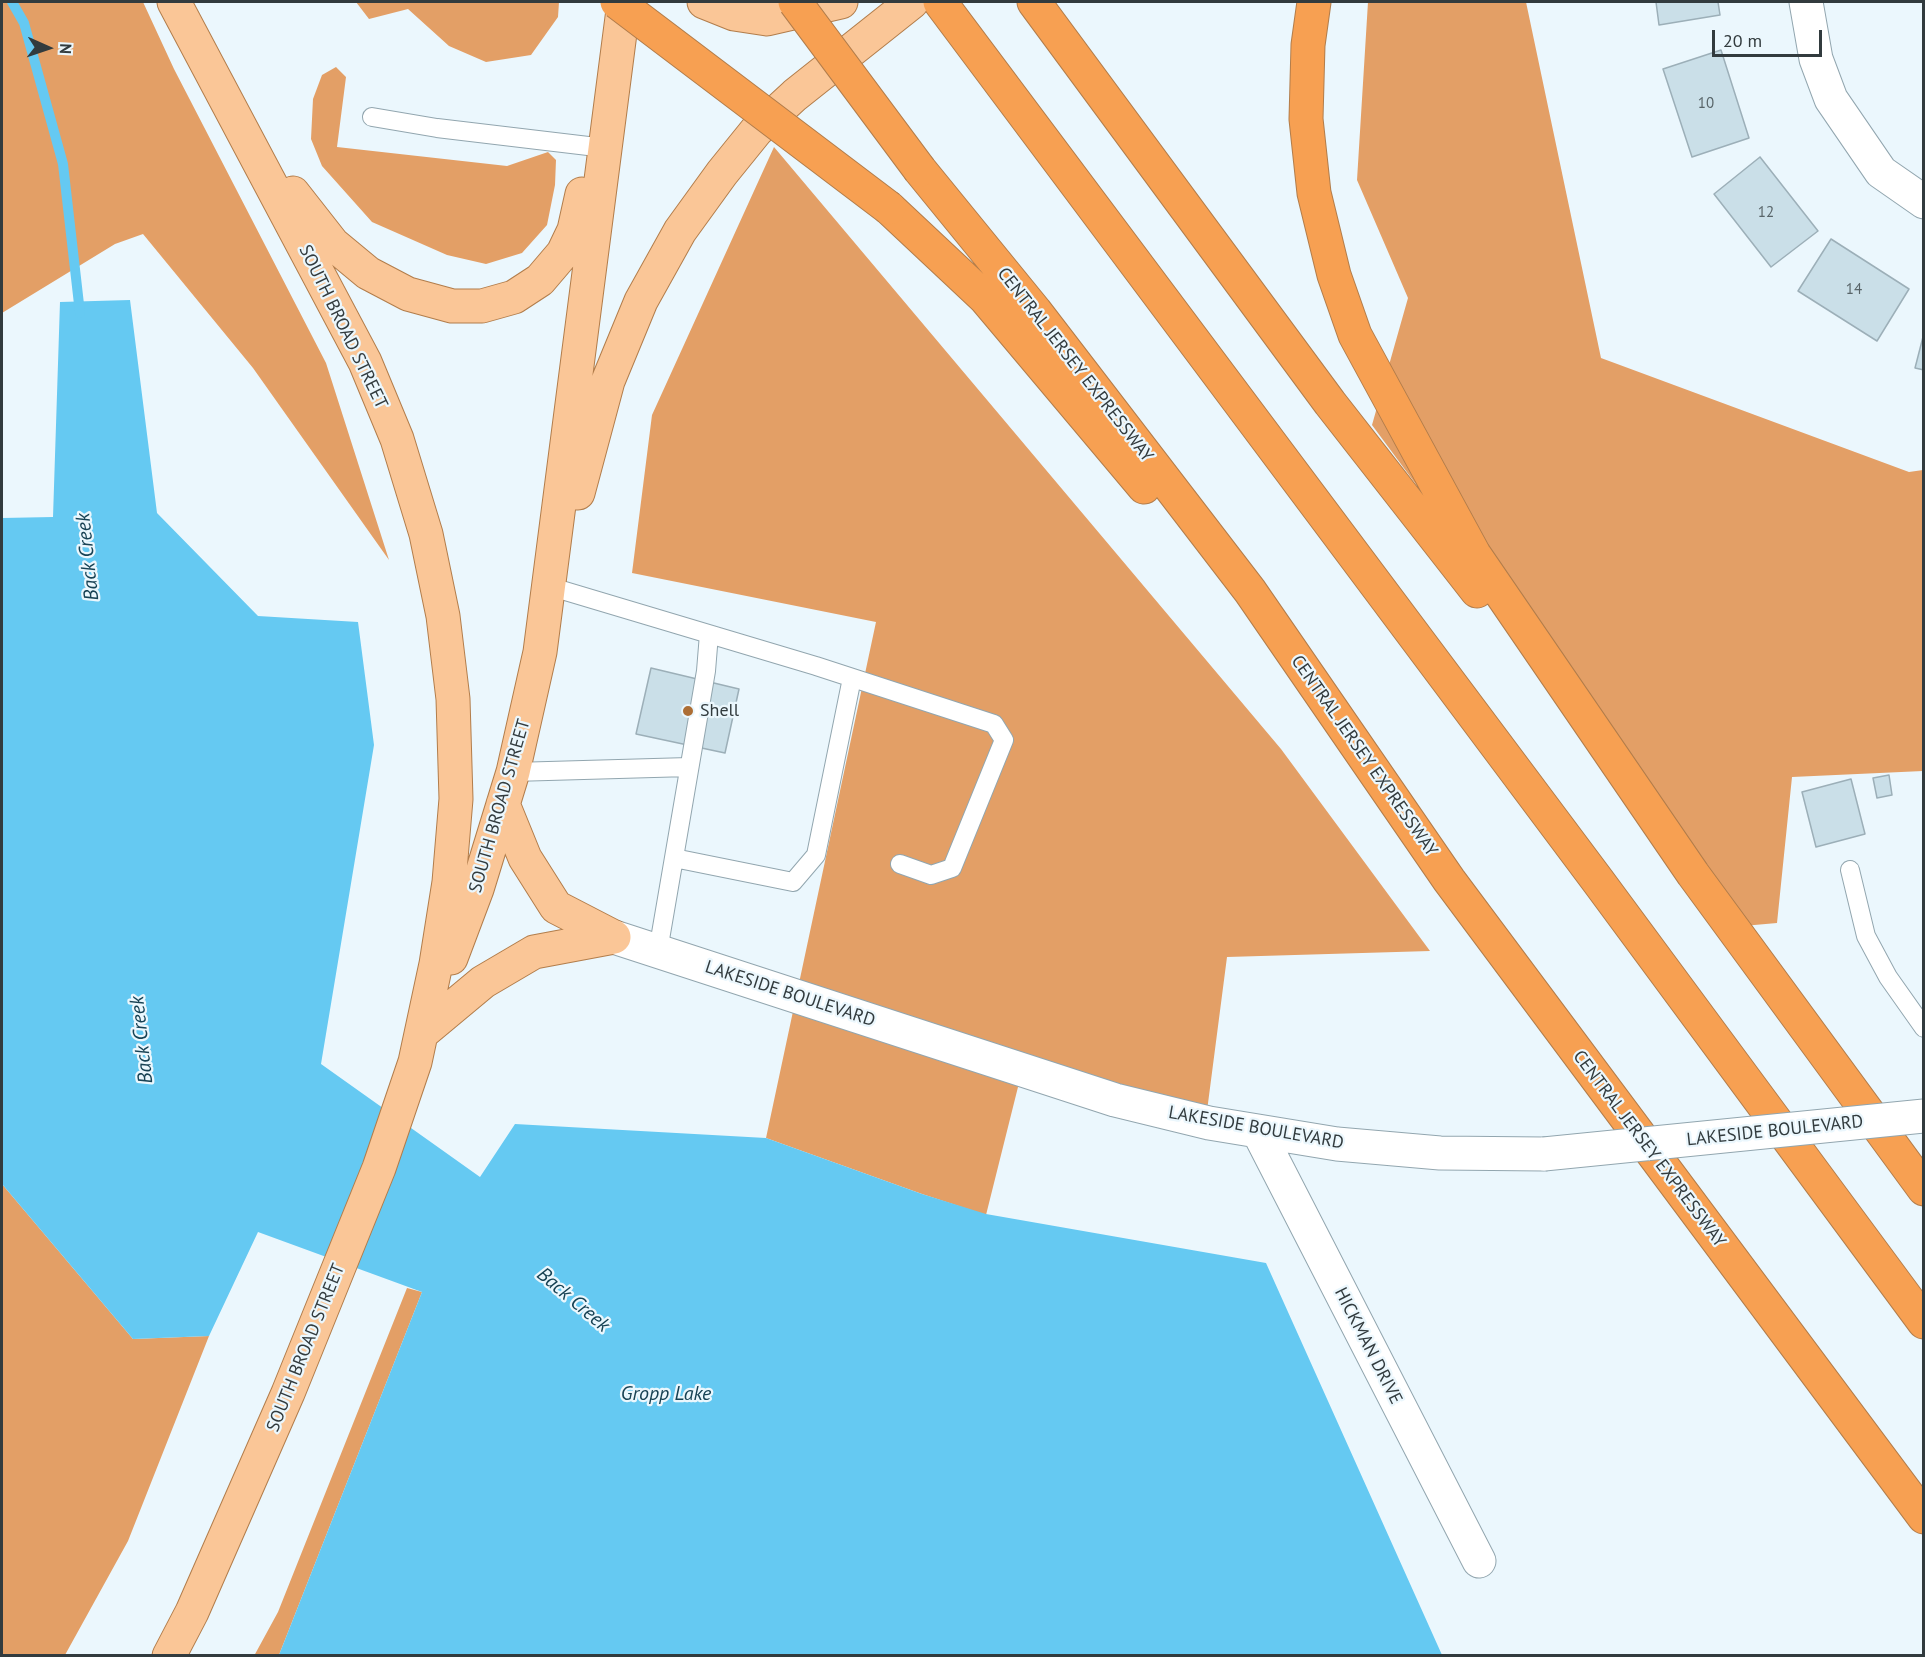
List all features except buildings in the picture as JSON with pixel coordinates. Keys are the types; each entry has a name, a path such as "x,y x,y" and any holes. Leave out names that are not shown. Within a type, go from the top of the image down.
{"highway":[{"path":"617,2 889,207 985,298 1187,538 1250,591"},
{"name":"CENTRAL JERSEY EXPRESSWAY","path":"795,2 920,170 1035,311 1250,591 1449,880 1923,1517"},
{"path":"940,2 1598,881 1923,1322"},
{"path":"1034,2 1330,403 1650,812"},
{"path":"1314,2 1308,45 1306,119 1314,193 1334,275 1355,335 1474,554 1693,874 1923,1189"}],"main road":[{"name":"SOUTH BROAD STREET","path":"174,2 364,362 397,439 426,534 443,616 453,699 456,799 449,882 419,1047"},
{"name":"SOUTH BROAD STREET","path":"170,1656 288,1393 379,1168 419,1047 477,890 513,772 540,652 624,2"},
{"path":"704,2 734,14 767,19 840,2"},
{"path":"540,652 608,381 641,301 680,231 756,131 795,95 912,2"},
{"path":"237,120 333,244 368,273 408,294 452,306 482,306 514,297 540,280 563,253 574,230 583,192 605,148"},
{"path":"503,804 525,858 556,907 614,937"},
{"path":"419,1047 483,982 534,952 614,937"}],"street":[{"path":"1806,2 1816,59 1831,99 1881,172 1923,202"},
{"name":"LAKESIDE BOULEVARD","path":"614,937 1115,1100 1209,1123 1337,1144 1418,1151 1544,1154 1923,1116"},
{"name":"HICKMAN DRIVE","path":"1258,1131 1479,1561"}],"lane":[{"path":"372,117 437,128 605,148"},
{"path":"555,588 709,633 994,724 1004,740 952,868 931,875 900,864"},
{"path":"658,951 706,671 709,633"},
{"path":"674,858 794,882 816,855 852,678"},
{"path":"513,772 689,767"},
{"path":"1850,870 1866,936 1888,977 1923,1028"}],"shaded area":[{"path":"2,2 143,2 174,69 326,363 389,560 253,368 143,234 115,244 2,313"},
{"path":"356,2 559,2 558,17 531,55 486,62 449,46 408,9 369,19"},
{"path":"1368,2 1526,2 1601,358 1909,472 1923,470 1923,771 1792,777 1777,923 1743,926 1372,425 1408,298 1357,180"},
{"path":"336,67 346,77 337,147 507,166 548,152 556,160 555,185 547,225 522,253 486,264 447,255 372,222 322,166 311,139 313,99 322,75"},
{"path":"774,147 1281,749 1430,951 1227,957 1204,1134 1020,1079 986,1215 766,1138 876,622 632,573 652,415"},
{"path":"2,1184 133,1339 209,1336 128,1541 65,1655 2,1655"},
{"path":"407,1288 422,1292 279,1655 254,1656 278,1612"}],"water":[{"name":"Gropp Lake","path":"130,300 157,513 258,616 358,622 374,745 321,1064 480,1177 515,1124 766,1138 922,1194 986,1214 1266,1263 1442,1655 279,1655 422,1292 258,1232 209,1336 133,1339 2,1184 2,518 53,517 60,302"}],"waterway":[{"name":"Back Creek","path":"12,2 24,23 63,164 80,313"}],"place":[{"name":"Shell","path":"688,711"}]}
